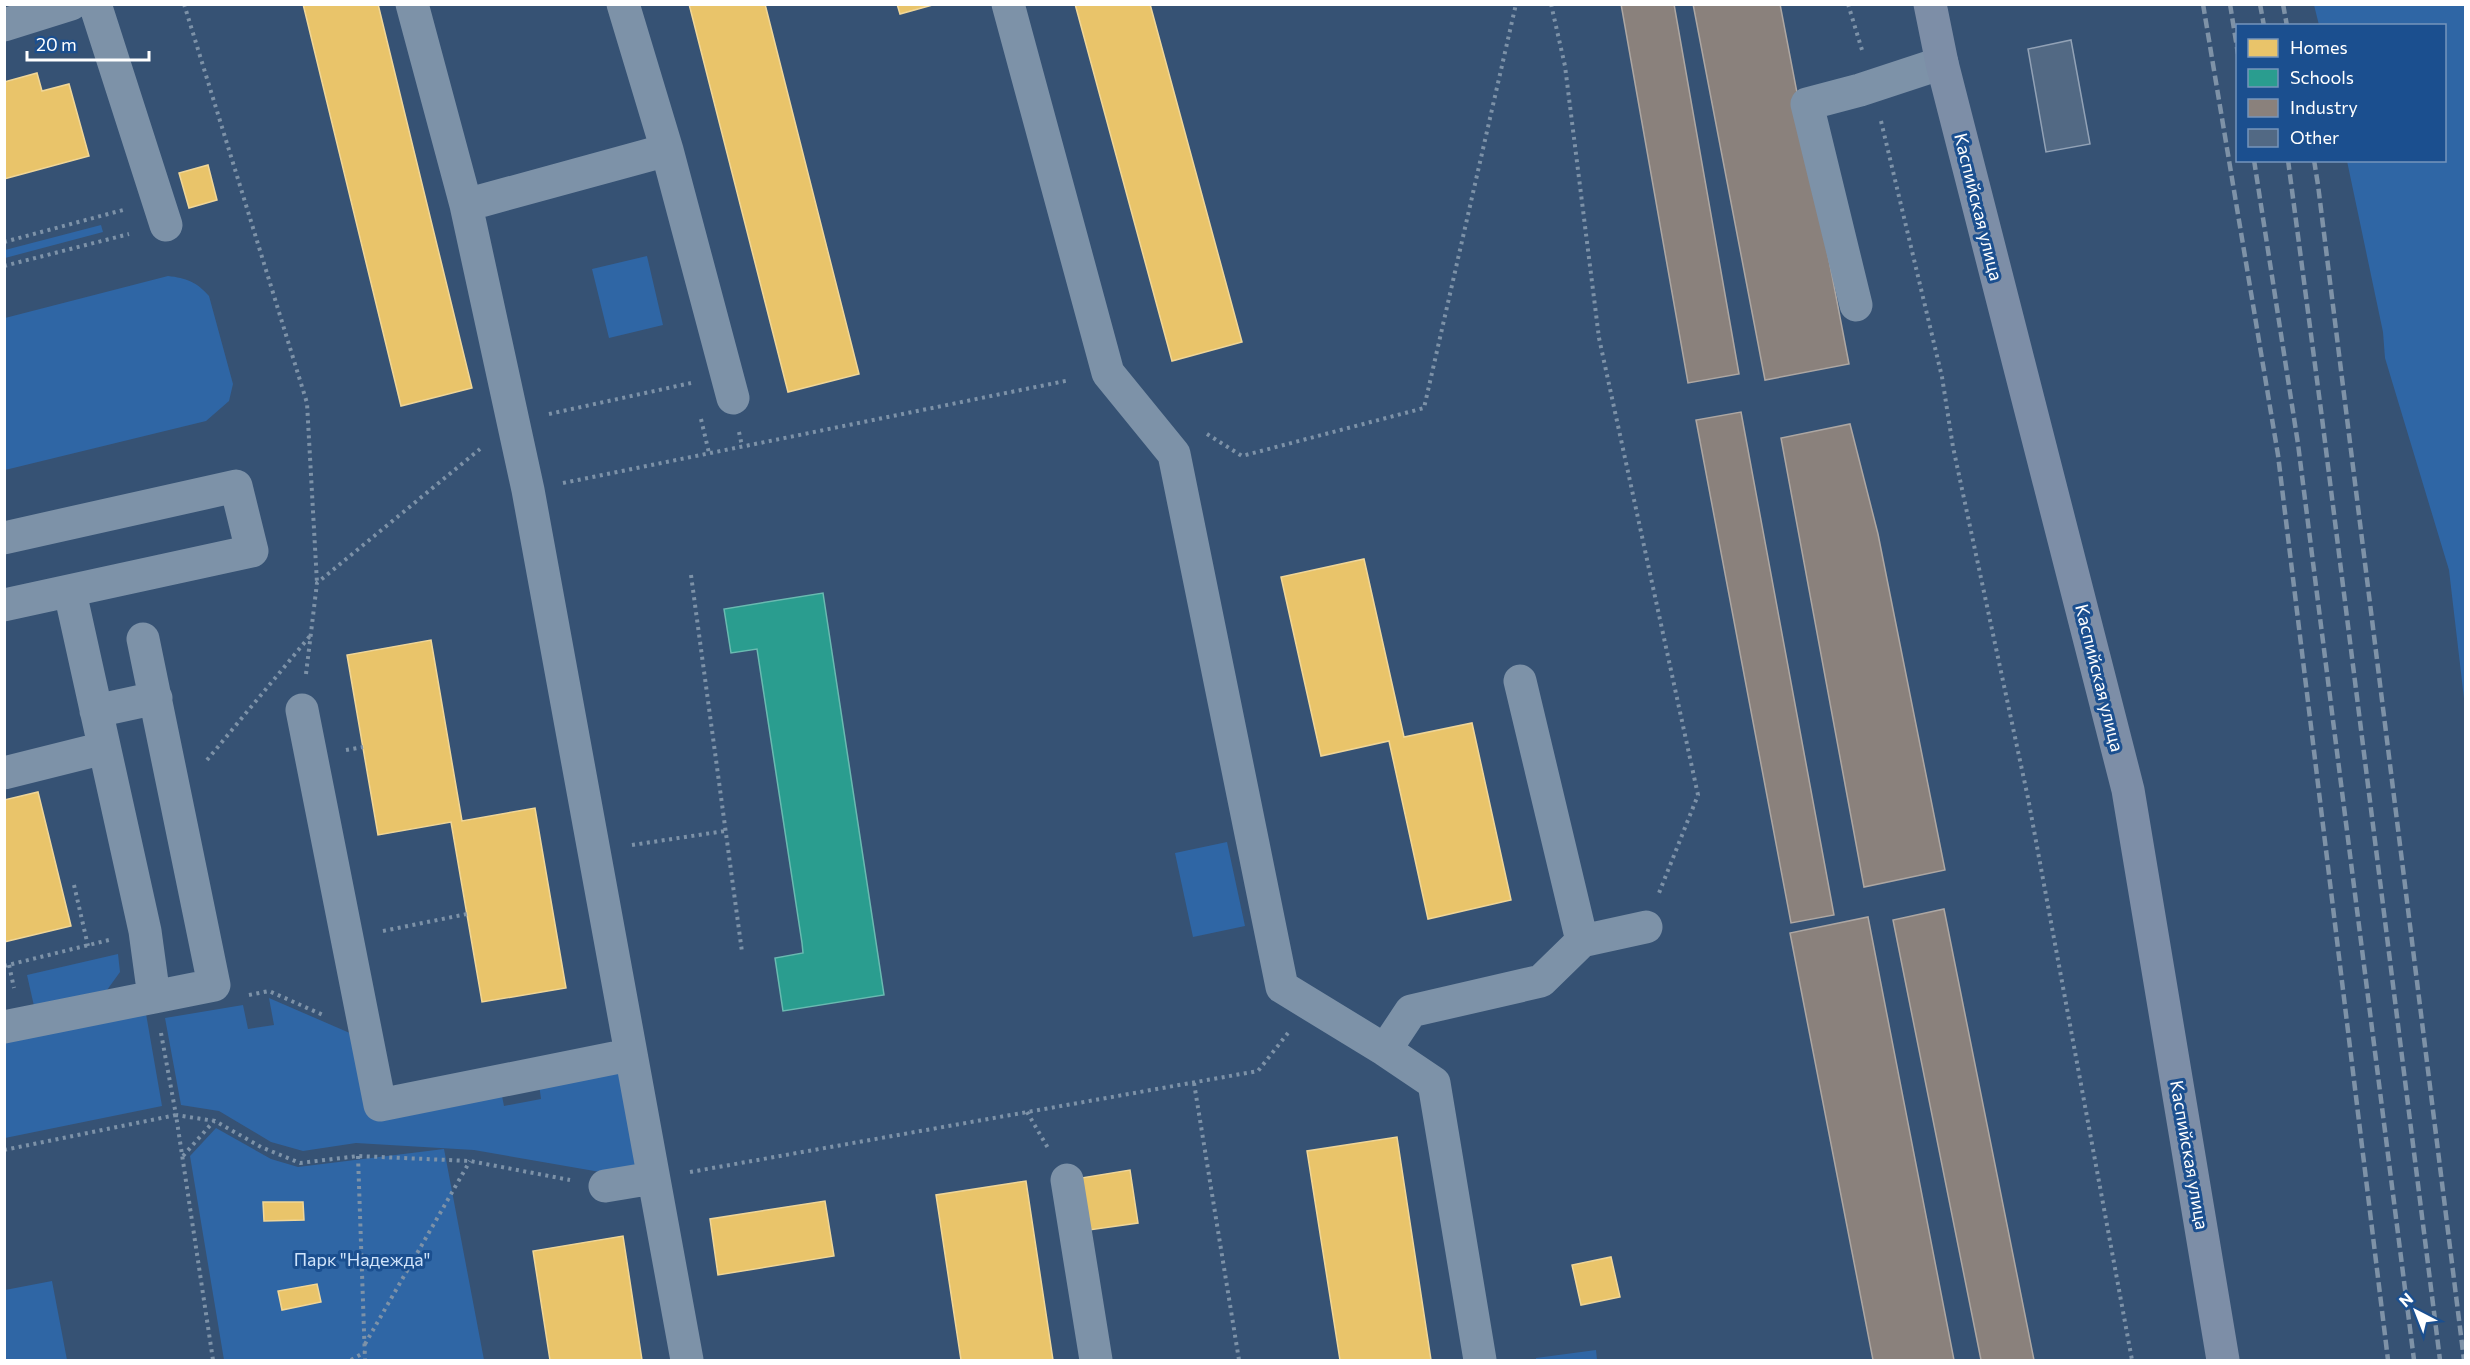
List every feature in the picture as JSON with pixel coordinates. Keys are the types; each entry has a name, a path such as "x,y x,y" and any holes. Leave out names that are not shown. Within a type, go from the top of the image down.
{"main road":[{"name":"Каспийская улица","path":"1930,4 1942,63 2127,790 2223,1360"}],"lane":[{"path":"4,25 71,4"},
{"path":"95,4 162,212"},
{"path":"412,4 466,205 528,490 629,1055 687,1360"},
{"path":"623,4 667,150 730,387"},
{"path":"1008,4 1108,373 1174,454 1282,987 1434,1083 1480,1360"},
{"path":"1856,305 1808,104 1860,90 1942,63"},
{"path":"466,205 667,150"},
{"path":"4,538 236,486 252,551 4,605"},
{"path":"70,592 145,931 154,997"},
{"path":"4,1027 214,985 143,639"},
{"path":"1520,681 1582,941"},
{"path":"96,711 156,698"},
{"path":"302,710 380,1105 629,1055"},
{"path":"4,773 104,748"},
{"path":"1385,1050 1411,1011 1541,981 1582,941 1646,927"},
{"path":"1059,1166 1096,1360"},
{"path":"605,1186 653,1178"}],"path":[{"path":"184,4 307,403 317,583 302,710"},
{"path":"1551,4 1565,66 1599,338 1698,795 1646,927"},
{"path":"1848,4 1873,84 1942,377 1953,447 2028,798 2132,1360"},
{"path":"4,242 162,212"},
{"path":"4,266 162,212"},
{"path":"317,583 512,423 730,387"},
{"path":"691,575 742,952"},
{"path":"176,797 311,634"},
{"path":"636,844 726,831"},
{"path":"74,885 88,945"},
{"path":"347,937 467,914"},
{"path":"4,966 145,931"},
{"path":"246,995 268,991 366,1033"},
{"path":"154,997 176,1115 213,1360"},
{"path":"653,1178 1258,1071 1310,1004"},
{"path":"1194,1083 1239,1360"},
{"path":"1027,1112 1059,1166"},
{"path":"4,1150 176,1115 214,1121 261,1147 300,1163 358,1156 470,1161 605,1186"},
{"path":"182,1156 214,1121"},
{"path":"358,1156 365,1360"},
{"path":"365,1344 470,1161"},
{"path":"351,1360 365,1352"}],"green space":[{"path":"2314,5 2465,5 2465,707 2449,570 2385,358 2383,332 2347,162 2446,162 2446,24 2319,24"},
{"path":"101,225 103,232 5,258 5,250"},
{"path":"647,256 663,325 609,338 592,269"},
{"path":"168,276 191,282 209,296 233,384 229,401 206,421 5,470 5,318"},
{"path":"1227,842 1245,926 1193,937 1175,853"},
{"path":"118,954 120,972 107,990 34,1006 27,975"},
{"path":"269,998 359,1037 373,1115 501,1091 504,1106 541,1099 539,1084 611,1068 622,1074 640,1168 606,1173 474,1150 356,1143 303,1151 271,1142 219,1111 181,1105 165,1018 243,1005 248,1029 274,1025"},
{"path":"145,1008 162,1106 5,1138 4,1039"},
{"name":"Парк \"Надежда\"","path":"216,1128 271,1159 298,1167 444,1149 484,1360 224,1360 190,1156"},
{"path":"52,1281 67,1360 5,1360 5,1290"},
{"path":"1596,1350 1597,1360 1536,1360 1536,1358"}],"building: Homes":[{"path":"303,4 378,4 472,388 401,406"},
{"path":"689,4 765,4 859,374 788,392"},
{"path":"897,4 936,4 900,14"},
{"path":"1075,4 1150,4 1242,342 1172,361"},
{"path":"37,73 42,91 69,84 89,156 4,179 4,82"},
{"path":"208,165 217,200 189,208 179,173"},
{"path":"1364,559 1404,737 1472,723 1511,900 1428,919 1389,741 1321,756 1281,577"},
{"path":"431,640 462,821 535,808 566,988 482,1002 451,822 378,835 347,655"},
{"path":"38,792 71,926 4,942 4,800"},
{"path":"1397,1137 1431,1360 1340,1360 1307,1151"},
{"path":"1130,1170 1138,1223 1089,1230 1081,1178"},
{"path":"1026,1181 1053,1360 961,1360 936,1195"},
{"path":"825,1201 834,1256 718,1275 710,1219"},
{"path":"263,1202 303,1202 304,1220 264,1221"},
{"path":"623,1236 642,1360 550,1360 533,1251"},
{"path":"1611,1257 1620,1297 1581,1305 1572,1265"},
{"path":"317,1284 321,1302 282,1310 278,1291"}],"building: Schools":[{"path":"823,593 884,995 783,1011 775,958 803,953 802,943 757,649 731,653 724,609"}],"building: Industry":[{"path":"1621,4 1674,4 1739,374 1688,383"},
{"path":"1693,4 1780,4 1849,364 1765,380"},
{"path":"1741,412 1834,915 1791,923 1696,420"},
{"path":"1850,424 1878,534 1945,870 1864,887 1781,438"},
{"path":"1944,909 2034,1360 1981,1360 1893,920"},
{"path":"1868,917 1954,1360 1873,1360 1790,933"}],"building: Other":[{"path":"2071,40 2090,144 2046,152 2028,49"}],"railway":[{"path":"2203,4 2278,455 2388,1360"},
{"path":"2230,4 2236,42"},
{"path":"2260,4 2264,24"},
{"path":"2283,4 2287,24"},
{"path":"2254,162 2298,444 2414,1360"},
{"path":"2288,162 2440,1360"},
{"path":"2314,162 2464,1360"}]}
